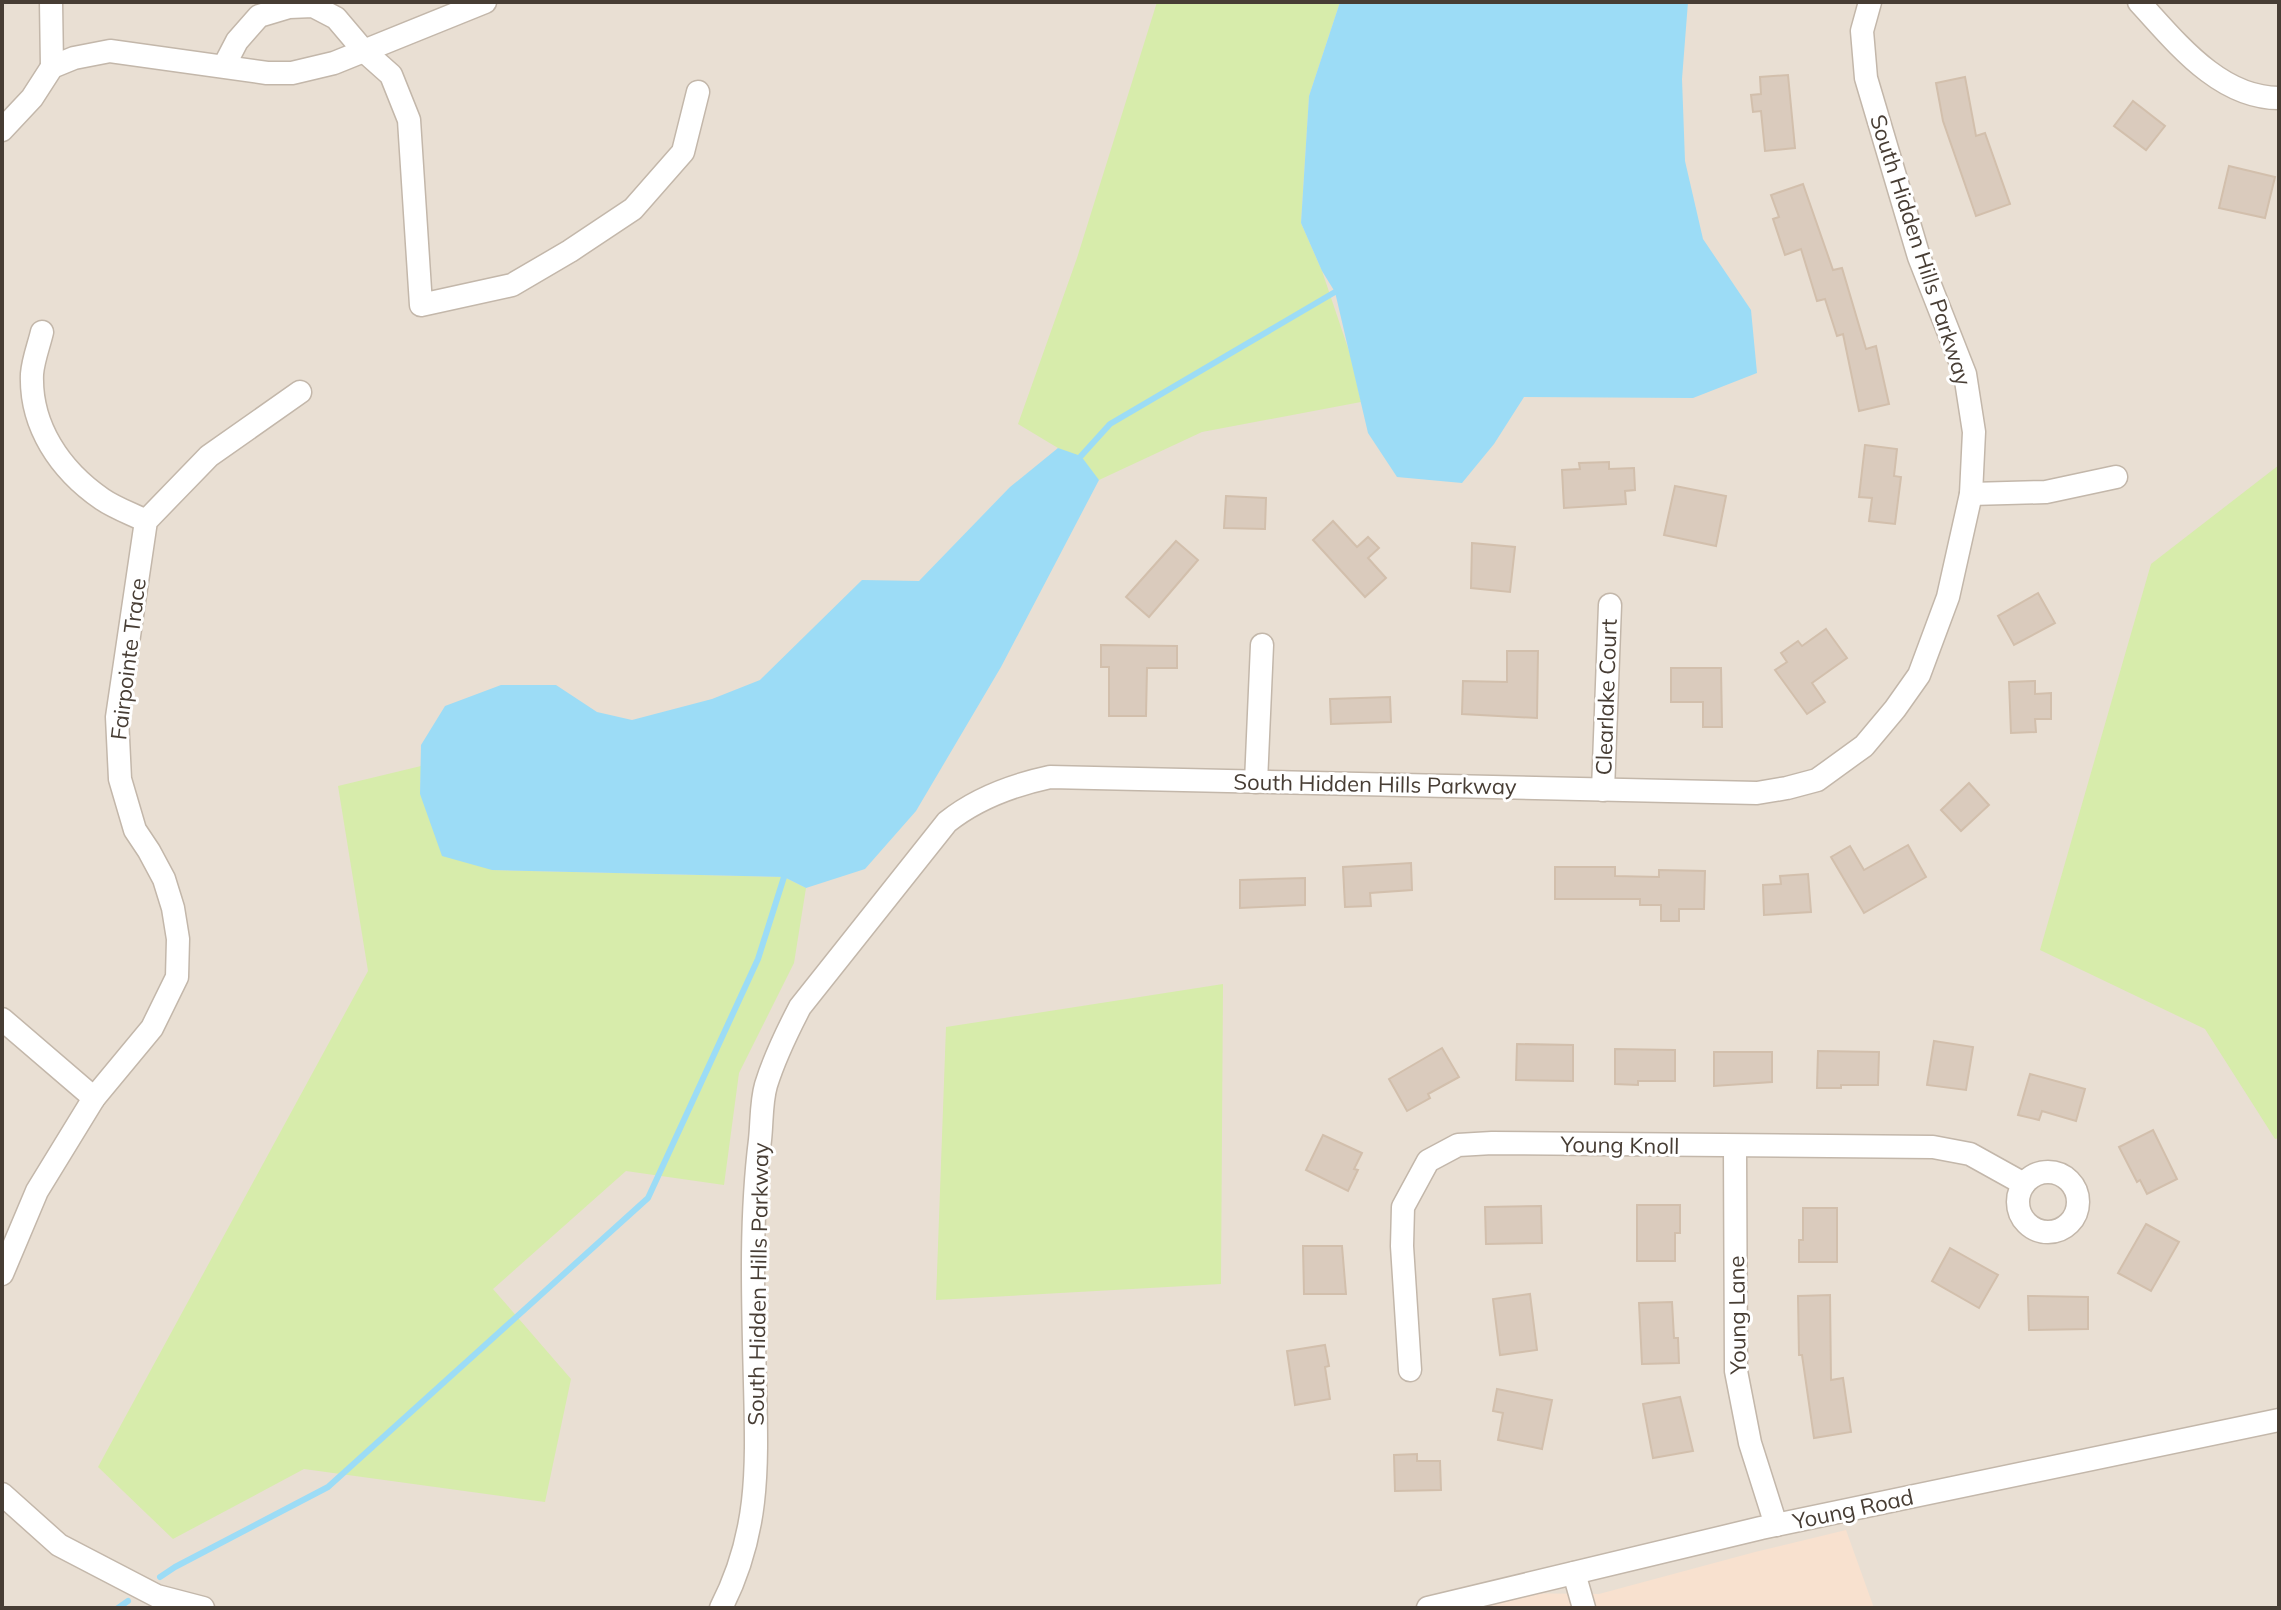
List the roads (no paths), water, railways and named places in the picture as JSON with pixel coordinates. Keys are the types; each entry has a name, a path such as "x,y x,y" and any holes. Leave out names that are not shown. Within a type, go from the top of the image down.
{"street":[{"path":"2,130 32,98 52,67 51,2"},
{"path":"52,67 74,58 110,51 267,73 292,73 334,63 485,2"},
{"name":"South Hidden Hills Parkway","path":"721,1608 735,1580 749,1533 757,1471 753,1315 755,1178 766,1087 800,1007 947,822 964,808 1019,784 1050,777 1726,794 1787,788 1817,780 1864,746 1895,709 1919,675 1948,597 1971,494 1974,432 1965,374 1919,257 1866,78 1862,31 1870,2"},
{"path":"2139,2 2187,55 2219,79 2263,98 2279,98"},
{"path":"224,66 237,41 259,16 289,7 313,6 336,18 364,51 391,75 409,120 421,305 512,285 633,209 683,152 698,92"},
{"path":"42,332 32,373 35,406 44,435 55,456 103,500 146,521 209,456 300,392"},
{"path":"1971,494 2046,492 2116,477"},
{"name":"Fairpointe Trace","path":"2,1274 37,1191 94,1098 152,1028 177,977 178,939 173,908 164,879 135,830 120,779 117,748 117,717 146,521"},
{"name":"Clearlake Court","path":"1603,790 1610,605"},
{"path":"1256,782 1262,645"},
{"path":"2,1019 94,1098"},
{"name":"Young Knoll","path":"1410,1370 1402,1246 1403,1207 1428,1161 1458,1145 1933,1147 1970,1154 2024,1184"},
{"name":"Young Lane","path":"1735,1147 1736,1371 1750,1443 1776,1525"},
{"name":"Young Road","path":"1428,1608 1776,1525 2279,1420"},
{"path":"2,1494 59,1545 155,1602 203,1608"},
{"path":"1574,1573 1584,1608"}],"water":[{"path":"1340,2 1688,2 1682,79 1685,161 1703,239 1751,310 1757,373 1693,398 1524,397 1494,444 1462,483 1397,477 1368,433 1335,292 1301,223 1309,96"},
{"path":"1058,448 1081,456 1099,480 1001,667 916,811 865,869 806,888 784,877 492,870 442,856 420,794 421,745 445,706 501,685 556,685 597,712 632,720 712,699 760,680 862,580 919,581 1010,487"}],"waterway":[{"path":"1081,456 1110,424 1335,292"},
{"path":"160,1577 328,1487 648,1198 758,959 784,877"},
{"path":"118,1608 128,1601"}]}
